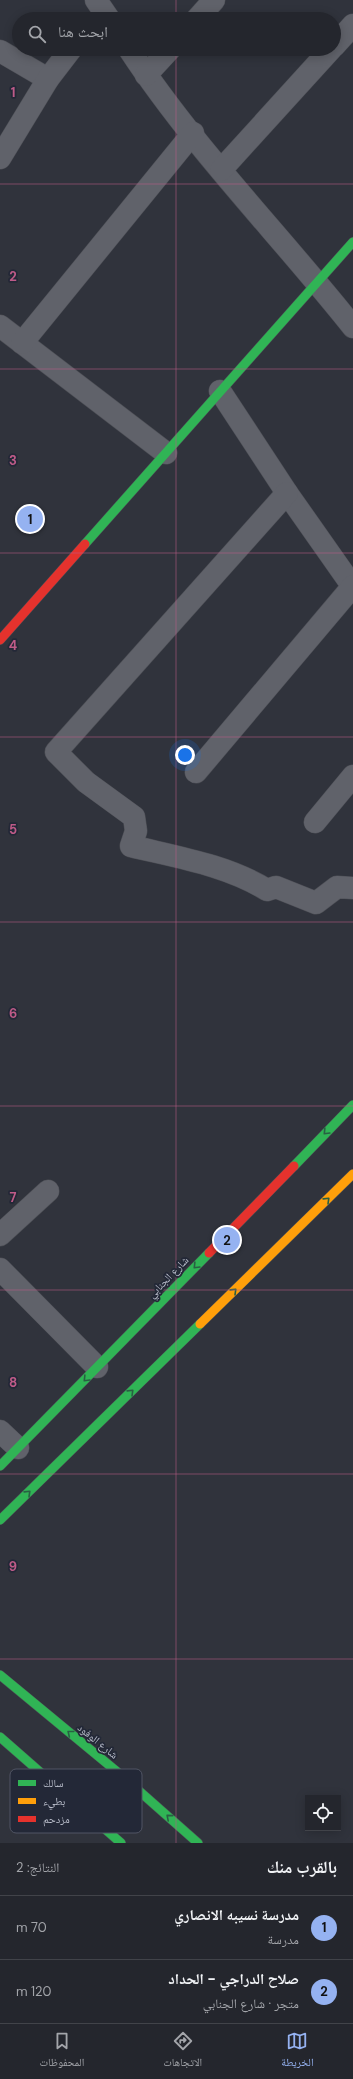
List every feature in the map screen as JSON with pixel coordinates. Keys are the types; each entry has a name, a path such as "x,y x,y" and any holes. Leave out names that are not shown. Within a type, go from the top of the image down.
{"street":[{"path":"203,12 214,0"},
{"path":"341,38 353,25"},
{"path":"0,51 48,79"},
{"path":"0,158 48,79 66,56"},
{"path":"134,56 146,75 221,170 318,283 353,327"},
{"path":"146,75 164,56"},
{"path":"221,170 325,56"},
{"path":"22,343 192,134"},
{"path":"4,630 166,453 353,242"},
{"path":"0,326 166,453"},
{"path":"196,772 353,586 287,493 220,391"},
{"path":"287,493 56,752 86,782 134,817 136,831 131,846 215,867 255,883 267,890 276,887 316,903 337,887 353,888"},
{"path":"315,822 353,776"},
{"name":"شارع الجنابي","path":"0,1466 353,1105"},
{"path":"0,1520 353,1174"},
{"path":"0,1235 48,1191"},
{"path":"0,1269 97,1367"},
{"path":"0,1431 18,1448"},
{"name":"شارع الوفود","path":"0,1675 114,1769"},
{"path":"0,1737 37,1769"},
{"name":"شارع الوفود","path":"142,1794 198,1843"},
{"path":"110,1833 121,1843"}],"traffic: fast":[{"path":"85,544 353,242"},
{"path":"294,1166 353,1105"},
{"path":"0,1466 209,1253"},
{"path":"0,1520 200,1324"},
{"path":"0,1675 114,1769"},
{"path":"0,1737 37,1769"},
{"path":"142,1794 198,1843"},
{"path":"110,1833 121,1843"}],"traffic: slow":[{"path":"200,1324 353,1174"}],"traffic: jam":[{"path":"0,640 85,544"},
{"path":"209,1253 294,1166"}],"place":[{"name":"مدرسة نسيبه الانصاري","path":"30,519"},
{"name":"صلاح الدراجي - الحداد","path":"227,1240"}]}
